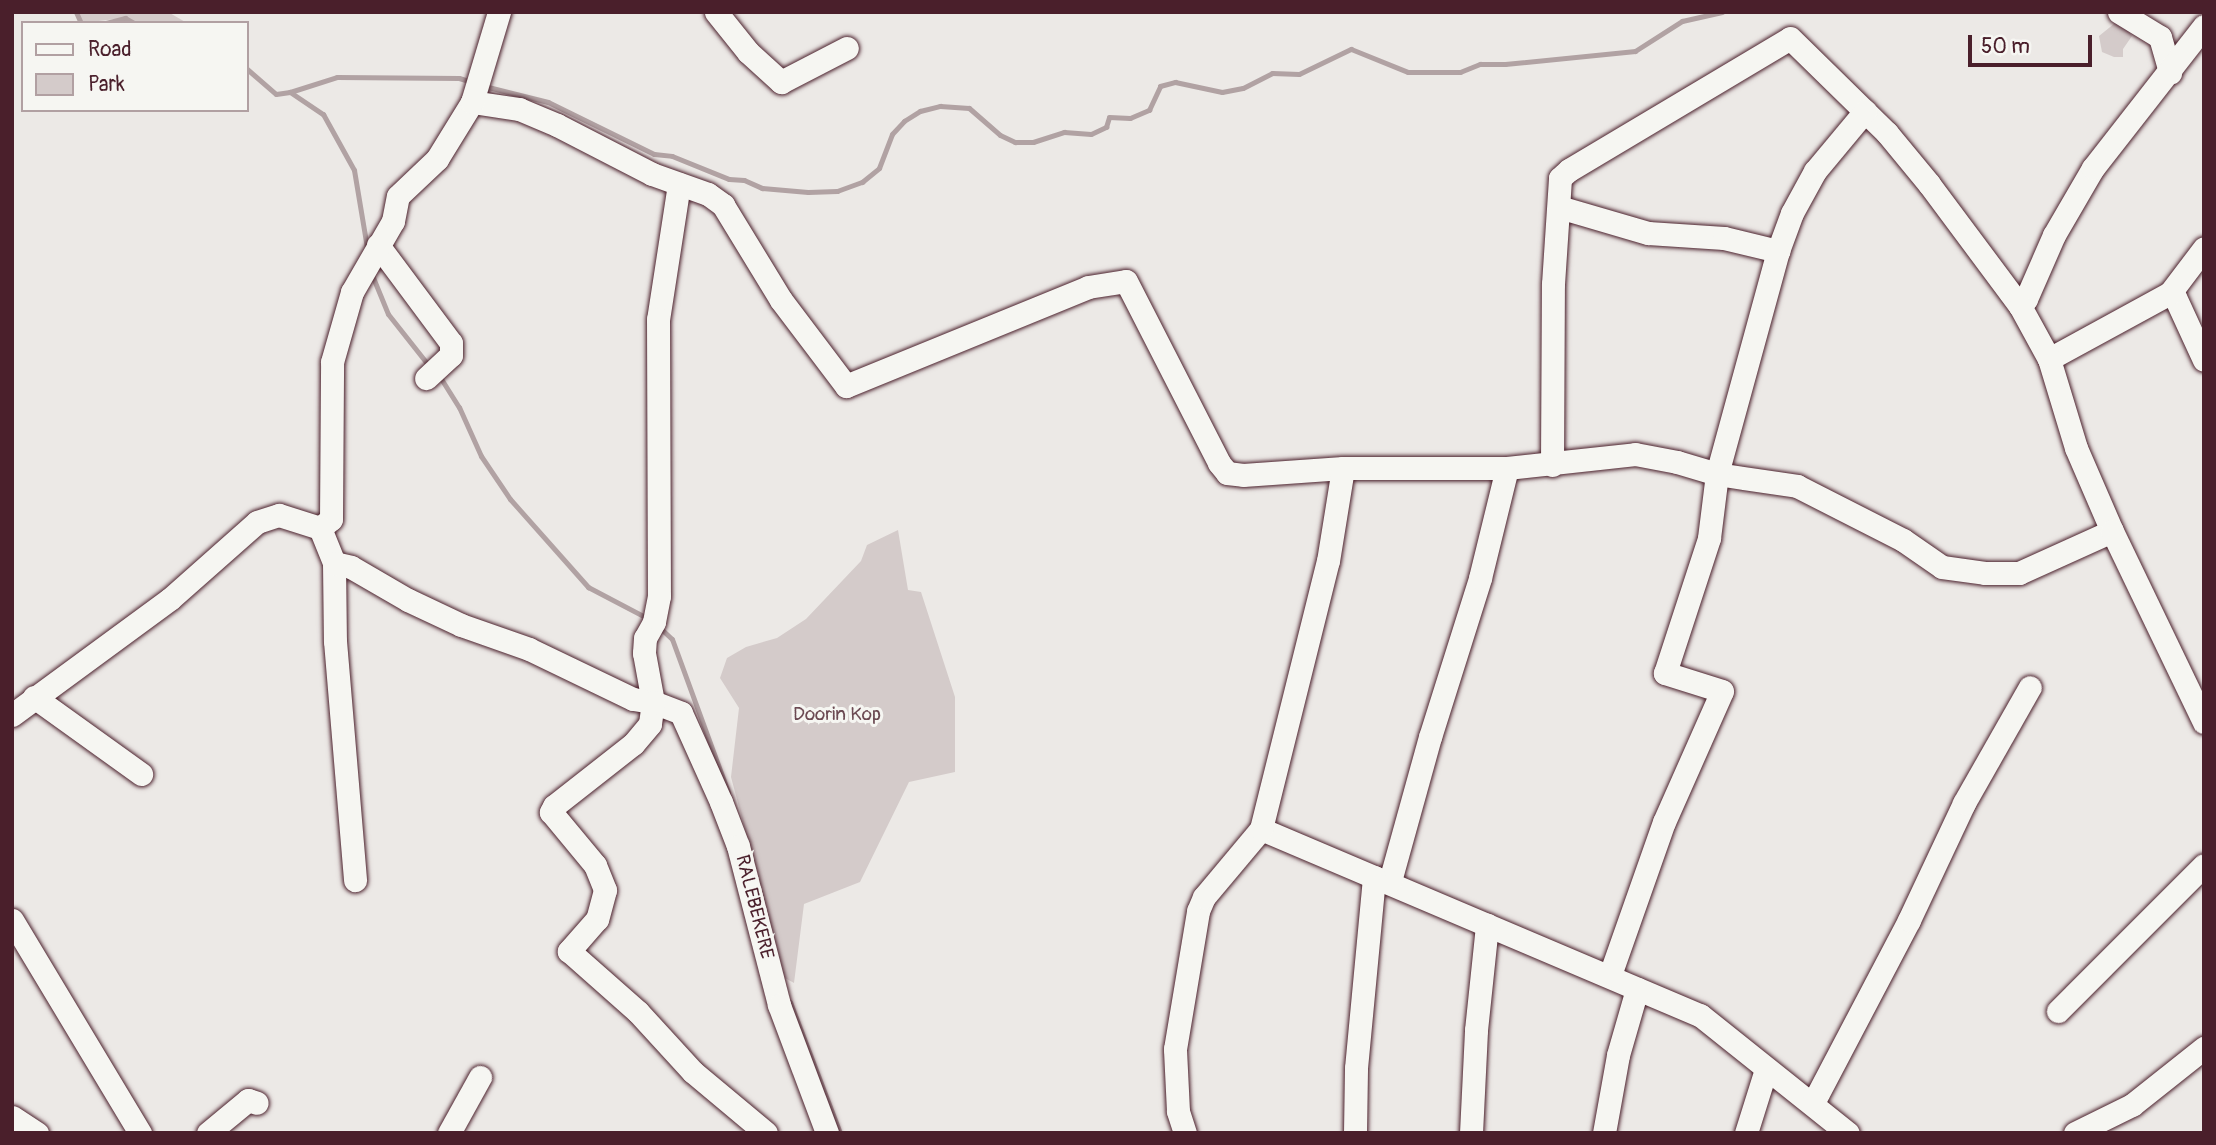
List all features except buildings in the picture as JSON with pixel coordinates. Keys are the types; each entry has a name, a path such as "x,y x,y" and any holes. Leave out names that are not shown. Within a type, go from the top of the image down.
{"street":[{"path":"320,528 331,519 332,362 352,292 393,221 398,196 437,159 477,88 499,12"},
{"path":"716,12 748,52 781,82 847,48"},
{"path":"2119,12 2160,37 2169,73"},
{"path":"2020,306 2026,299 2054,235 2081,186 2204,26"},
{"path":"1552,465 1553,296 1560,178 1569,170 1790,38 1865,111 1929,184 2020,306 2049,359 2076,448 2112,531 2204,722"},
{"path":"477,88 679,184 708,194 723,205 781,300 846,386 1088,288 1126,281 1219,463 1227,472 1243,475 1343,468 1507,468 1635,454 1677,462 1717,474 1797,486 1903,540 1942,567 1985,573 2019,573 2112,531"},
{"path":"1610,975 1664,822 1722,691 1665,673 1709,538 1717,474 1778,251 1792,213 1815,171 1865,111"},
{"path":"679,184 658,319 659,596 654,622 645,638 643,653 653,702 650,724 633,744 554,806 551,812 595,865 605,890 597,919 569,951 638,1012 693,1072 766,1133"},
{"path":"1559,207 1648,233 1724,238 1778,251"},
{"path":"378,245 451,343 451,355 426,378"},
{"path":"2049,359 2170,293 2204,248"},
{"path":"2170,293 2175,297 2204,360"},
{"path":"1185,1133 1178,1111 1175,1049 1198,911 1204,897 1261,829 1328,561 1343,468"},
{"path":"1355,1133 1356,1068 1382,879 1480,578 1507,468"},
{"path":"12,715 170,598 257,522 279,515 320,528"},
{"path":"320,528 334,562 335,641 355,880"},
{"name":"RALEBEKERE","path":"334,562 351,567 408,600 461,625 529,649 633,699 653,702 681,713 695,739 738,846 779,1005 827,1133"},
{"path":"1813,1103 1909,920 1964,803 2030,687"},
{"path":"34,697 141,774"},
{"path":"1261,829 1700,1015 1848,1133"},
{"path":"2058,1011 2204,865"},
{"path":"12,920 140,1133"},
{"path":"1471,1133 1476,1030 1487,925"},
{"path":"1604,1133 1618,1055 1637,989"},
{"path":"2075,1133 2132,1105 2204,1048"},
{"path":"1746,1133 1766,1069"},
{"path":"449,1133 480,1077"},
{"path":"208,1133 248,1100 257,1103"},
{"path":"12,1117 37,1133"}],"green space":[{"path":"76,12 168,12 184,21 130,21 125,18 80,21"},
{"path":"2120,19 2132,36 2123,49 2123,57 2114,57 2102,52 2099,36"},
{"name":"Doorin Kop","path":"898,530 908,590 921,592 955,697 955,772 909,782 860,882 804,904 794,983 785,978 731,777 739,708 720,678 727,658 746,647 777,638 806,619 861,561 867,545"}],"waterway":[{"path":"76,12 80,21"},
{"path":"484,86 548,102 654,154 672,156 729,179 744,180 762,188 808,192 837,191 862,182 879,168 892,134 904,121 920,111 940,106 969,108 1000,135 1015,142 1033,142 1064,132 1091,134 1106,127 1109,117 1130,118 1149,110 1160,86 1175,82 1222,92 1243,88 1272,73 1299,74 1351,49 1408,72 1460,72 1480,64 1635,51 1682,21 1722,12"},
{"path":"114,21 125,18 130,21"},
{"path":"248,70 276,94 290,92 323,114 354,170 367,248"},
{"path":"290,92 337,77 459,78 472,82"},
{"path":"372,275 388,314 429,366"},
{"path":"440,377 459,407 481,456 510,499 588,587 647,618"},
{"path":"658,626 672,639 728,792"},
{"path":"790,1002 840,1133"}]}
